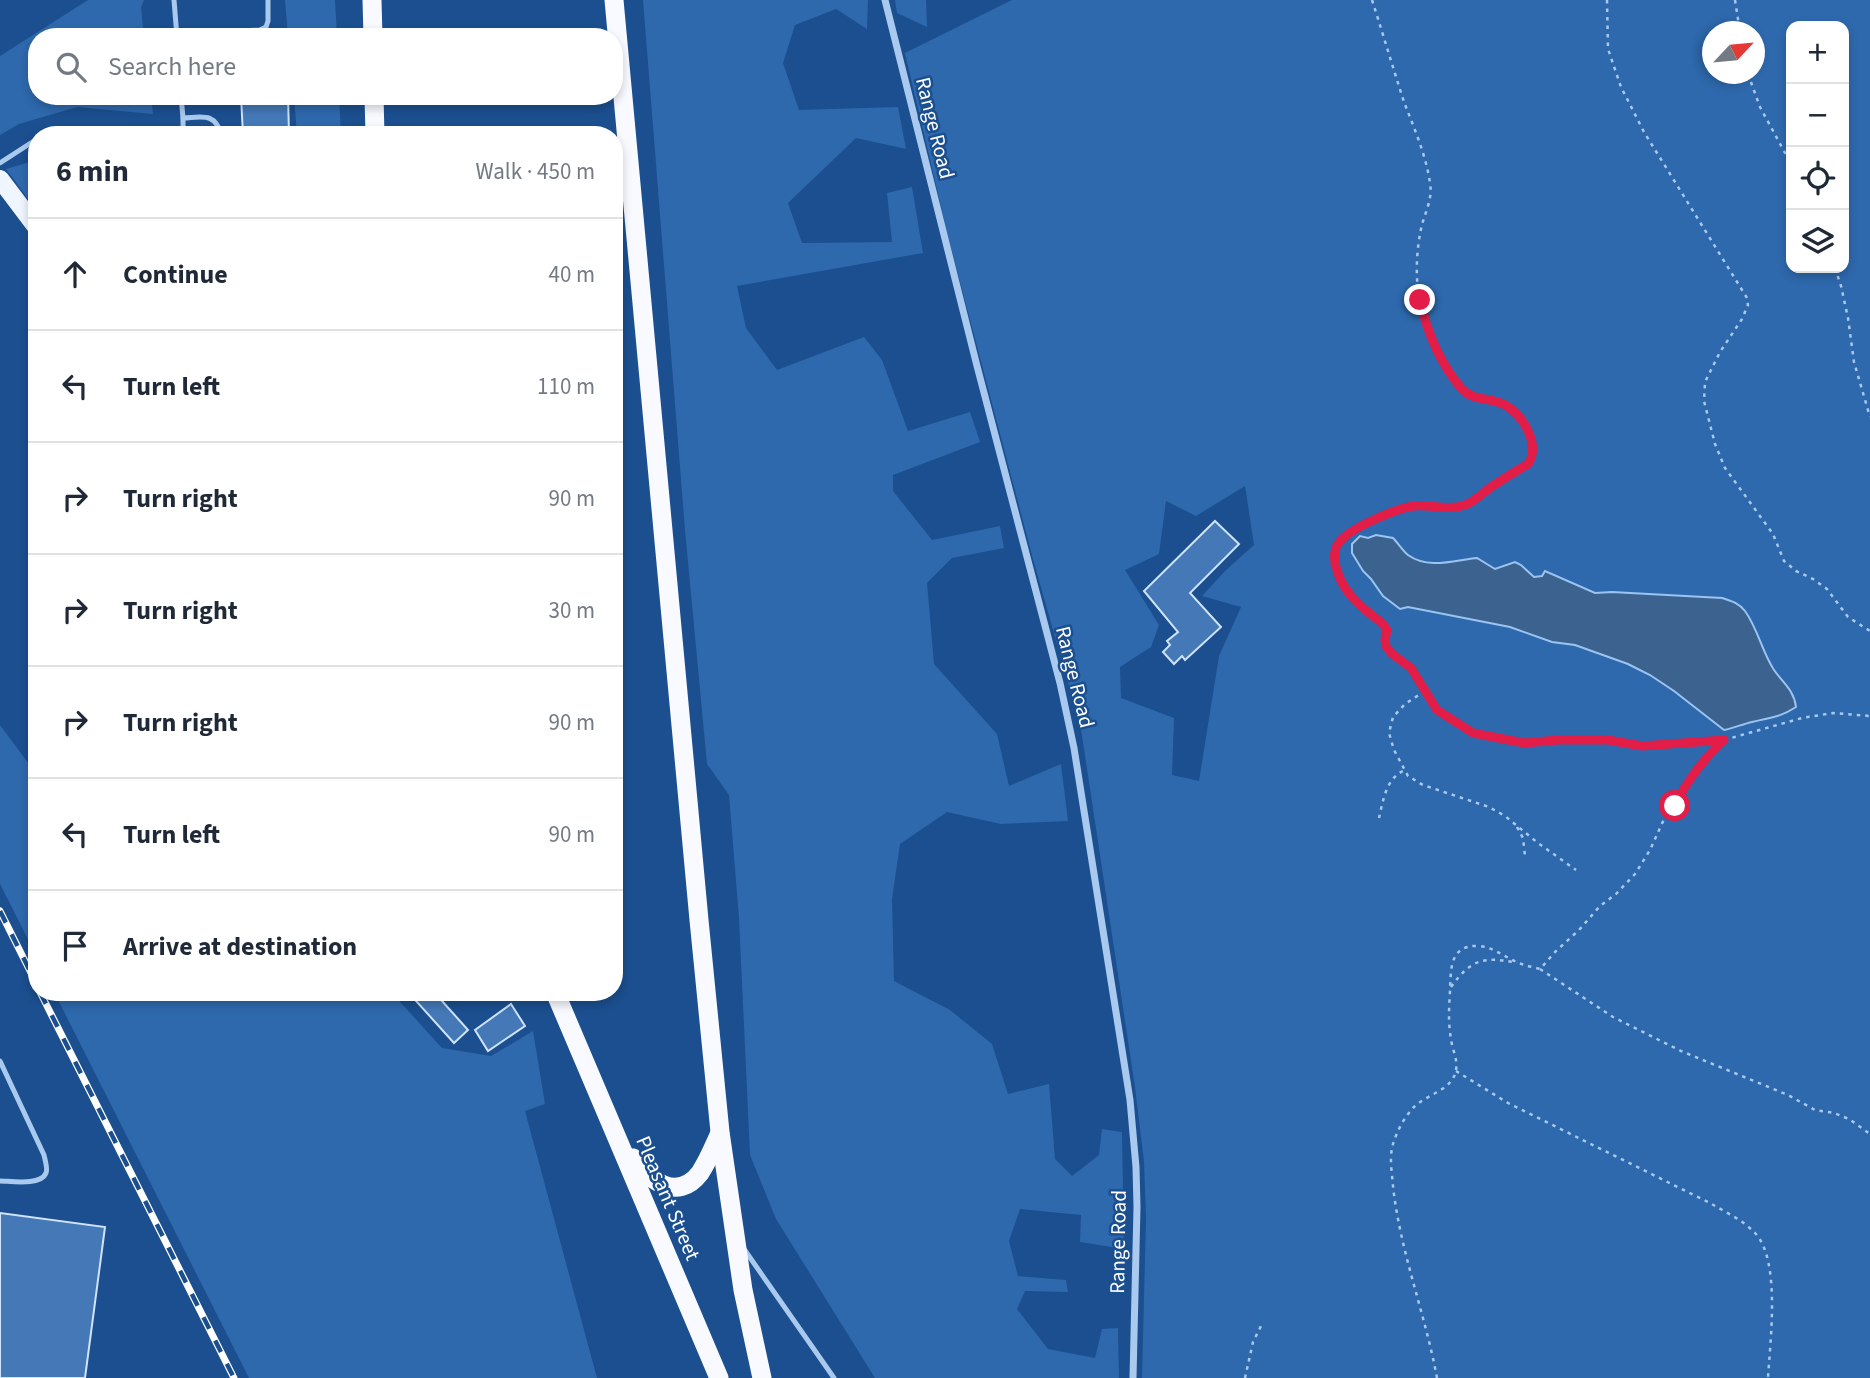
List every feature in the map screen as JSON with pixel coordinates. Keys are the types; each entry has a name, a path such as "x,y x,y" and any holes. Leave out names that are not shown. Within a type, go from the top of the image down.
{"highway":[{"path":"372,0 373,28"},
{"path":"614,0 617,28"},
{"path":"623,97 720,1132 743,1290 762,1378"},
{"path":"374,105 375,126"},
{"name":"Pleasant Street","path":"557,1001 719,1378"},
{"path":"618,1138 636,1162 657,1183 678,1187 698,1175 720,1132"}],"main road":[{"path":"0,179 28,216"}],"street":[{"name":"Range Road","path":"885,0 1060,682 1074,748 1130,1100 1137,1208 1133,1378"}],"lane":[{"path":"174,0 176,28"},
{"path":"264,28 268,21 268,0"},
{"path":"182,105 183,126"},
{"path":"183,118 208,117 219,126"},
{"path":"0,163 28,145"},
{"path":"0,1061 44,1155 46,1167 46,1173 41,1179 28,1182 0,1181"},
{"path":"734,1235 834,1378"}],"path":[{"path":"1372,0 1431,185 1427,211 1420,230 1417,273 1427,329 1446,367 1463,391 1474,397 1507,405 1527,428 1532,453 1528,464 1489,488 1474,501 1450,509 1420,506 1400,509 1349,532 1338,544 1335,561 1343,585 1352,598 1383,623 1387,630 1386,646 1411,668 1437,710 1473,733 1524,743 1608,740 1642,746 1724,740 1802,718 1833,713 1870,716"},
{"path":"1607,0 1608,49 1621,88 1644,132 1747,299 1748,305 1742,319 1720,352 1705,382 1707,417 1725,468 1773,534 1784,561 1827,589 1848,617 1870,631"},
{"path":"1735,0 1738,21"},
{"path":"1752,84 1760,107 1786,155"},
{"path":"1837,273 1848,318 1854,362 1870,417"},
{"path":"1425,691 1405,704 1393,717 1389,733 1394,750 1408,776 1423,785 1489,807 1576,870"},
{"path":"1540,969 1600,906 1635,874 1684,786 1724,740"},
{"path":"1378,818 1390,782 1404,770"},
{"path":"1515,824 1523,838 1525,856"},
{"path":"1437,1378 1396,1213 1393,1145 1403,1121 1415,1106 1444,1089 1453,1080 1457,1060 1451,1042 1448,1013 1453,959 1459,952 1470,947 1482,946 1520,964"},
{"path":"1450,988 1461,972 1485,960 1498,959 1540,969 1613,1017 1681,1051 1788,1095 1815,1110 1849,1119 1870,1134"},
{"path":"1456,1070 1508,1103 1710,1203 1756,1234 1765,1247 1770,1270 1772,1322 1768,1378"},
{"path":"1245,1378 1253,1342 1262,1324"}],"shaded area":[{"path":"88,0 144,0 141,7 143,28 44,28"},
{"path":"285,0 335,0 337,28 287,28"},
{"path":"643,0 868,0 867,29 836,9 795,25 783,63 799,110 898,107 906,149 856,138 788,203 802,243 892,242 887,193 912,187 923,253 737,286 746,328 777,370 864,337 882,360 908,431 970,412 980,442 893,475 893,491 932,540 1000,526 1004,548 952,558 927,583 934,664 997,734 1009,786 1061,764 1068,821 1001,824 947,812 900,844 892,899 894,981 950,1010 992,1044 1008,1094 1049,1084 1055,1159 1072,1176 1099,1155 1102,1129 1122,1132 1124,1249 1080,1242 1081,1215 1020,1209 1009,1241 1018,1276 1066,1280 1068,1292 1025,1291 1017,1309 1048,1349 1095,1358 1102,1329 1118,1328 1119,1378 875,1378 776,1219 750,1155 739,918 729,795 707,764 685,530"},
{"path":"895,0 926,0 927,27 897,13"},
{"path":"1012,0 1870,0 1870,1378 1142,1378 1146,1219 1144,1162 1081,729 947,232 905,53","holes":["1245,486 1254,545 1202,596 1241,607 1219,656 1199,781 1172,775 1174,718 1121,698 1120,667 1151,647 1159,625 1125,570 1159,554 1166,501 1196,516"]},
{"path":"28,38 28,105 152,105 153,114 77,107 19,124 0,135 0,56"},
{"path":"295,105 339,105 341,126 296,126"},
{"path":"28,163 28,199 6,169"},
{"path":"1376,535 1393,538 1408,555 1425,562 1442,563 1477,558 1495,569 1515,562 1534,577 1542,576 1545,571 1595,593 1722,598 1732,601 1743,608 1774,670 1791,691 1796,707 1780,715 1724,730 1674,691 1628,664 1575,645 1552,642 1510,627 1408,607 1400,609 1383,596 1352,553 1352,544 1360,536 1368,538"},
{"path":"0,725 28,763 28,939 0,884"},
{"path":"59,1001 399,1001 442,1048 491,1056 533,1031 545,1104 525,1111 597,1378 249,1378"}],"building":[{"path":"241,105 288,105 289,126 243,126"},
{"path":"1215,521 1239,544 1190,593 1221,627 1185,660 1182,656 1174,664 1163,652 1170,645 1167,641 1178,632 1144,591"},
{"path":"416,1001 442,1001 468,1030 454,1043"},
{"path":"511,1004 525,1026 488,1051 475,1030"},
{"path":"0,1213 105,1227 85,1378 0,1378"}],"railway":[{"path":"0,911 28,967"},
{"path":"45,1001 234,1378"}],"route":[{"path":"1420,300 1427,329 1446,367 1463,391 1483,400 1507,405 1530,434 1531,460 1489,488 1481,497 1466,504 1450,509 1412,506 1349,532 1335,551 1337,571 1343,585 1352,598 1383,623 1387,630 1386,646 1411,668 1437,710 1473,733 1524,743 1608,740 1642,746 1724,740 1684,786 1675,806"}]}
